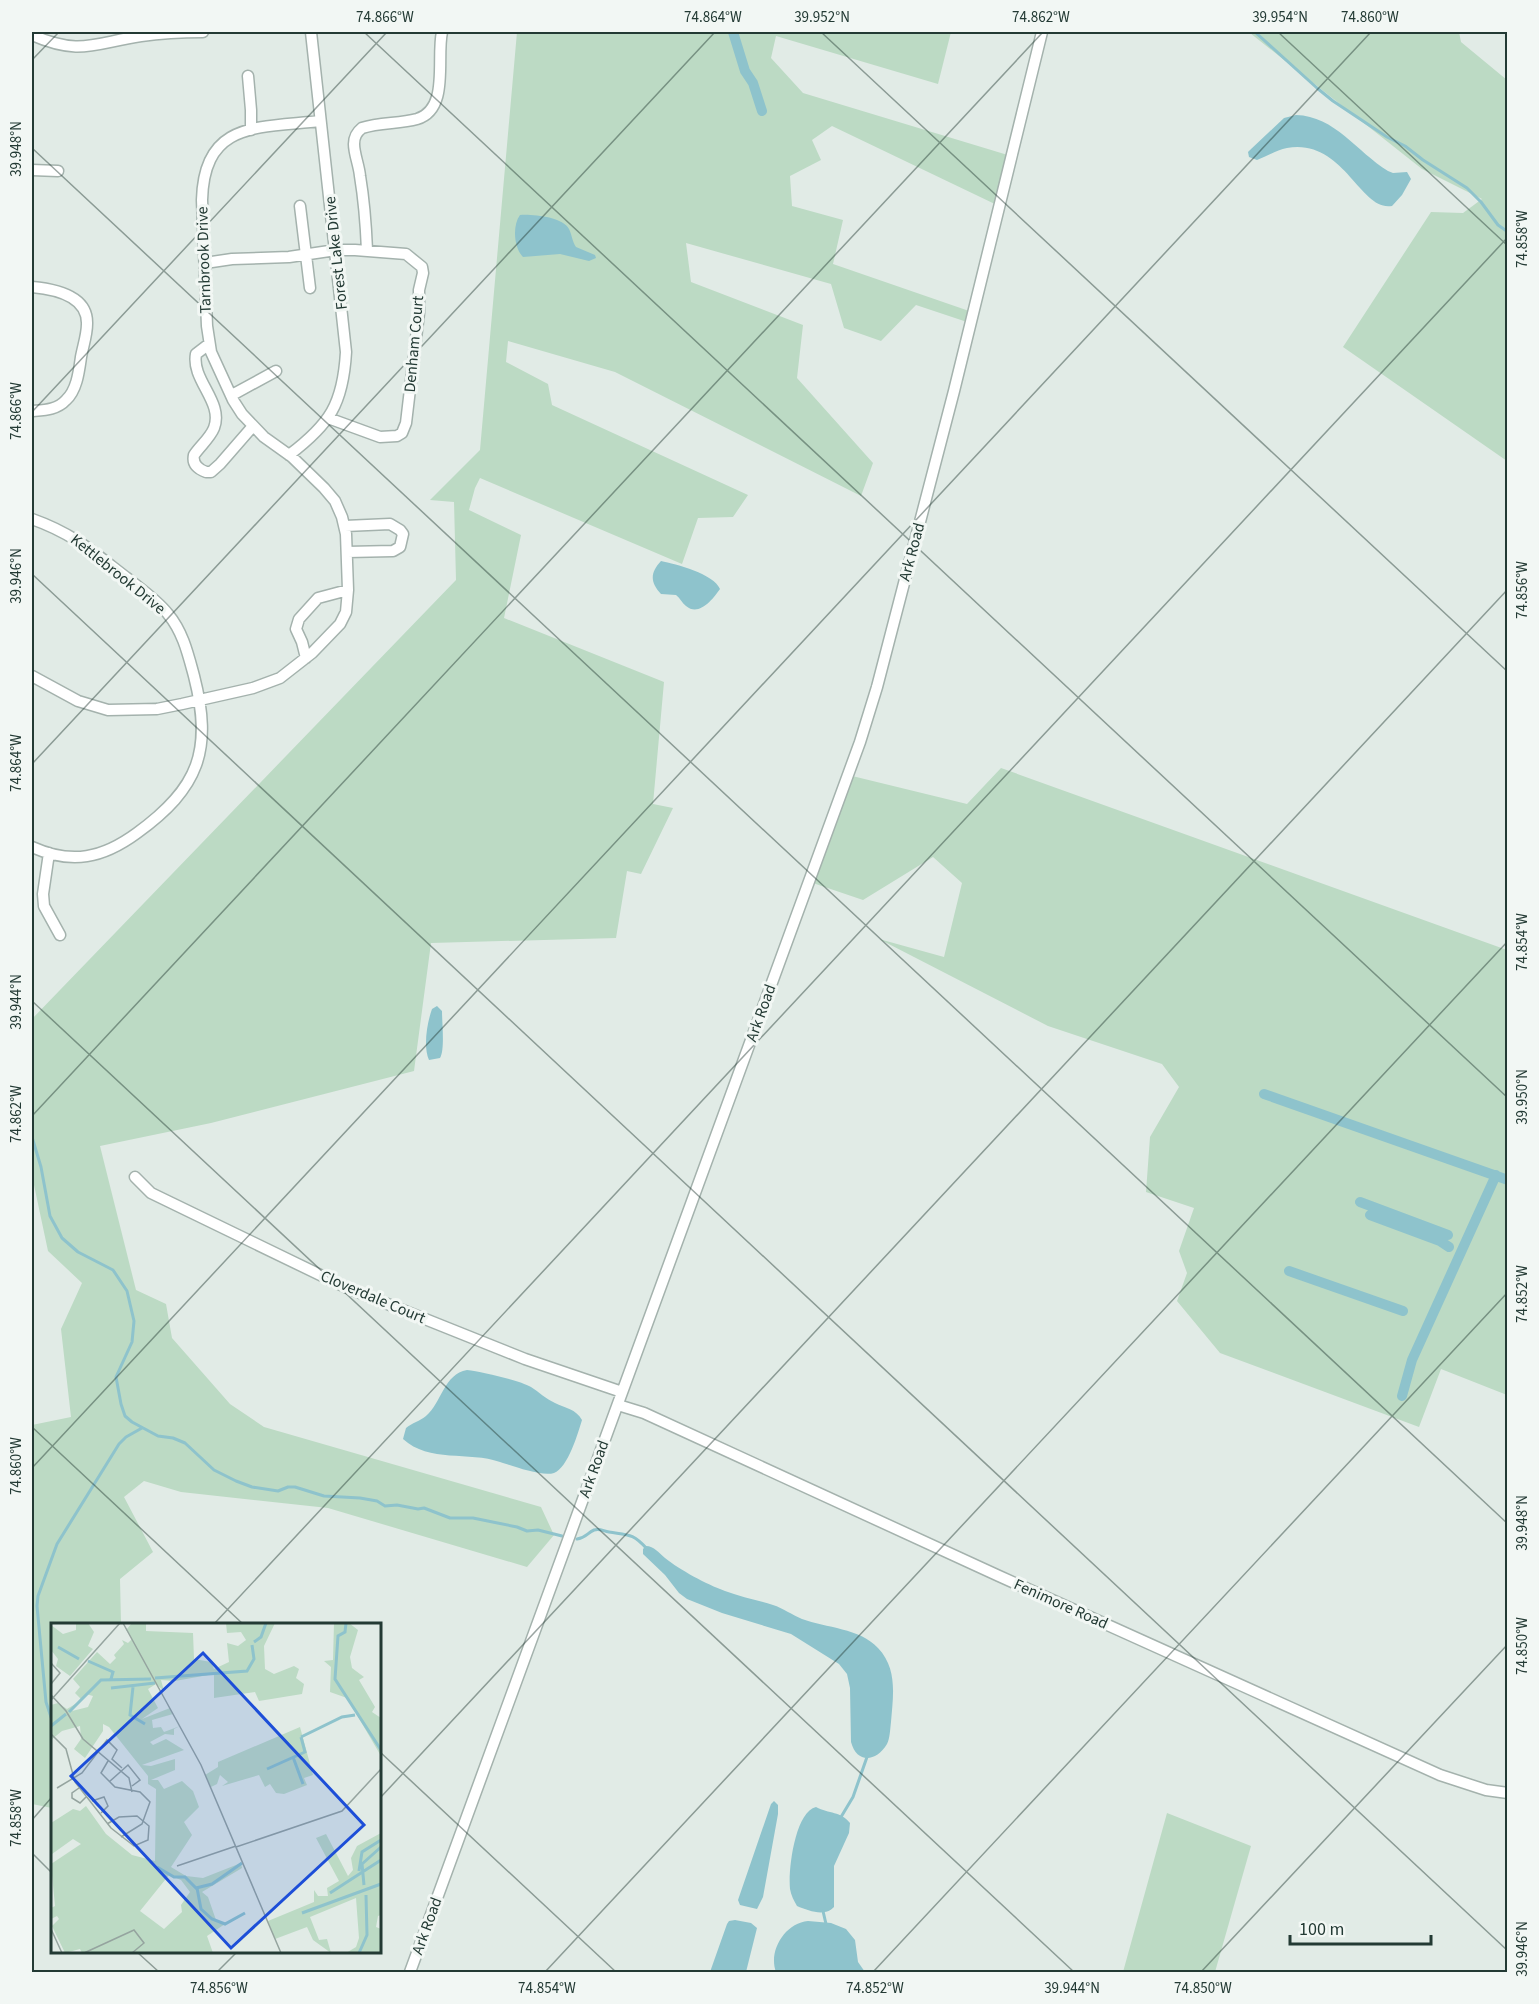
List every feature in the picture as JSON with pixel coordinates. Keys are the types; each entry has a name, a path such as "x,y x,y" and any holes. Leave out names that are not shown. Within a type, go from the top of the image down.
{"street":[{"path":"32,35 56,44 82,47 142,36 202,32"},
{"name":"Forest Lake Drive","path":"289,455 311,438 328,418 340,393 346,352 311,32"},
{"path":"367,250 361,180 354,138 362,128 416,119 430,112 437,98 442,32"},
{"name":"Ark Road","path":"410,1972 860,741 874,698 951,402 1042,32"},
{"path":"248,76 251,130"},
{"name":"Tarnbrook Drive","path":"320,122 251,130 236,135 220,146 208,161 202,190 202,220 209,344 218,368 242,414 331,496 345,526"},
{"path":"32,170 58,171"},
{"path":"300,206 310,288"},
{"name":"Denham Court","path":"205,263 232,259 306,255 336,250 367,250 406,254 422,267 423,273 418,290 419,314 406,423 402,433 386,437 357,430 328,418"},
{"path":"32,287 65,293 75,299 82,307 87,324 78,371 70,396 54,408 32,411"},
{"path":"209,344 196,354 195,362 213,404 216,418 212,431 194,455 193,459 197,467 206,472 215,468 253,426"},
{"path":"232,395 276,371"},
{"name":"Kettlebrook Drive","path":"32,519 63,531 85,544 168,614 180,631 187,650 199,700 203,737 195,770 183,790 141,831 110,850 80,858 68,858 32,847"},
{"path":"32,676 78,701 108,710 157,709 272,682 288,674 306,658 344,618 348,605 345,526 390,524 403,534 400,547 393,551 347,552"},
{"path":"306,658 296,629 299,619 318,598 348,590"},
{"path":"49,853 43,894 44,906 60,935"},
{"name":"Cloverdale Court","path":"135,1177 151,1193 345,1287 525,1359 622,1392"},
{"name":"Fenimore Road","path":"618,1405 644,1413 1440,1775 1486,1791 1508,1793"}],"green space":[{"path":"517,32 951,32 938,84 776,36 771,58 803,93 1011,156 999,206 832,126 812,140 821,160 790,176 792,206 843,220 833,264 972,312 970,323 916,305 881,341 844,328 831,284 686,243 691,282 803,325 797,378 873,463 861,496 615,372 508,341 506,362 548,384 552,405 748,495 733,517 698,518 682,564 480,478 475,488 469,510 521,535 504,618 664,682 653,804 673,808 641,874 627,871 616,938 431,943 414,1071 211,1123 100,1146 136,1290 166,1304 172,1338 230,1404 264,1427 541,1507 554,1535 527,1567 328,1508 181,1492 144,1481 124,1497 153,1552 120,1579 121,1623 51,1623 51,1808 32,1804 32,1425 71,1417 61,1329 82,1283 48,1251 32,1184 32,1019 456,580 454,502 430,500 480,450"},
{"path":"1246,32 1459,32 1461,42 1507,80 1507,461 1343,347 1431,212 1463,213 1482,199 1422,169"},
{"path":"1001,768 1507,950 1507,1395 1441,1369 1419,1427 1220,1353 1177,1301 1187,1273 1179,1251 1194,1208 1146,1192 1150,1137 1179,1087 1162,1064 1048,1026 879,939 944,957 962,883 933,857 863,900 807,881 844,774 967,804"},
{"path":"1167,1813 1251,1846 1215,1972 1123,1972"}],"water":[{"path":"1296,115 1310,117 1334,128 1388,171 1407,172 1411,179 1402,195 1392,206 1381,205 1370,198 1337,164 1323,154 1307,148 1287,148 1257,160 1249,157 1248,152 1284,118"},
{"path":"520,215 554,219 566,225 576,247 595,255 596,258 589,261 560,254 523,257 515,237 517,220"},
{"path":"661,561 703,574 720,589 701,608 691,609 676,595 661,594 657,590 653,574"},
{"path":"437,1006 442,1011 442,1054 440,1058 429,1060 426,1049 427,1028 432,1009"},
{"path":"467,1370 525,1384 580,1416 582,1420 575,1441 559,1470 542,1474 488,1459 437,1454 413,1446 403,1439 406,1428 424,1418 453,1377"},
{"path":"646,1546 654,1548 686,1572 718,1588 777,1606 802,1619 852,1632 871,1641 889,1665 893,1683 890,1734 883,1750 867,1758 862,1757 854,1749 851,1742 850,1688 847,1674 839,1664 791,1634 722,1613 687,1599 643,1554"},
{"path":"774,1801 778,1805 778,1814 763,1897 757,1909 740,1905 738,1900"},
{"path":"816,1807 839,1815 850,1823 849,1833 834,1866 834,1907 826,1912 812,1911 797,1906 790,1889 790,1869 798,1830 809,1811"},
{"path":"735,1920 751,1923 757,1928 746,1972 710,1972 727,1924"},
{"path":"808,1921 831,1923 846,1929 855,1940 858,1962 865,1972 776,1972 774,1955 780,1939 792,1927"}],"waterway":[{"path":"733,32 745,71 753,83 762,111"},
{"path":"1255,32 1333,101 1467,188 1498,225 1508,232"},
{"path":"1264,1094 1508,1180"},
{"path":"32,1137 41,1167 50,1216 62,1238 78,1252 113,1270 127,1291 134,1321 132,1342 116,1377 125,1416 132,1422 158,1436 173,1438 185,1443 214,1470 252,1487 278,1491 295,1487 324,1496 360,1498 377,1501 385,1506 424,1508 450,1518 473,1518 527,1531 538,1530 562,1536"},
{"path":"1402,1396 1412,1360 1496,1175"},
{"path":"1360,1202 1448,1235"},
{"path":"1370,1215 1440,1241 1449,1247"},
{"path":"1289,1271 1403,1311"},
{"path":"51,1717 46,1702 38,1596 57,1544 119,1444 142,1428"},
{"path":"577,1539 600,1529 630,1536 647,1549"},
{"path":"841,1817 853,1797 867,1757"},
{"path":"823,1911 826,1924"}]}
